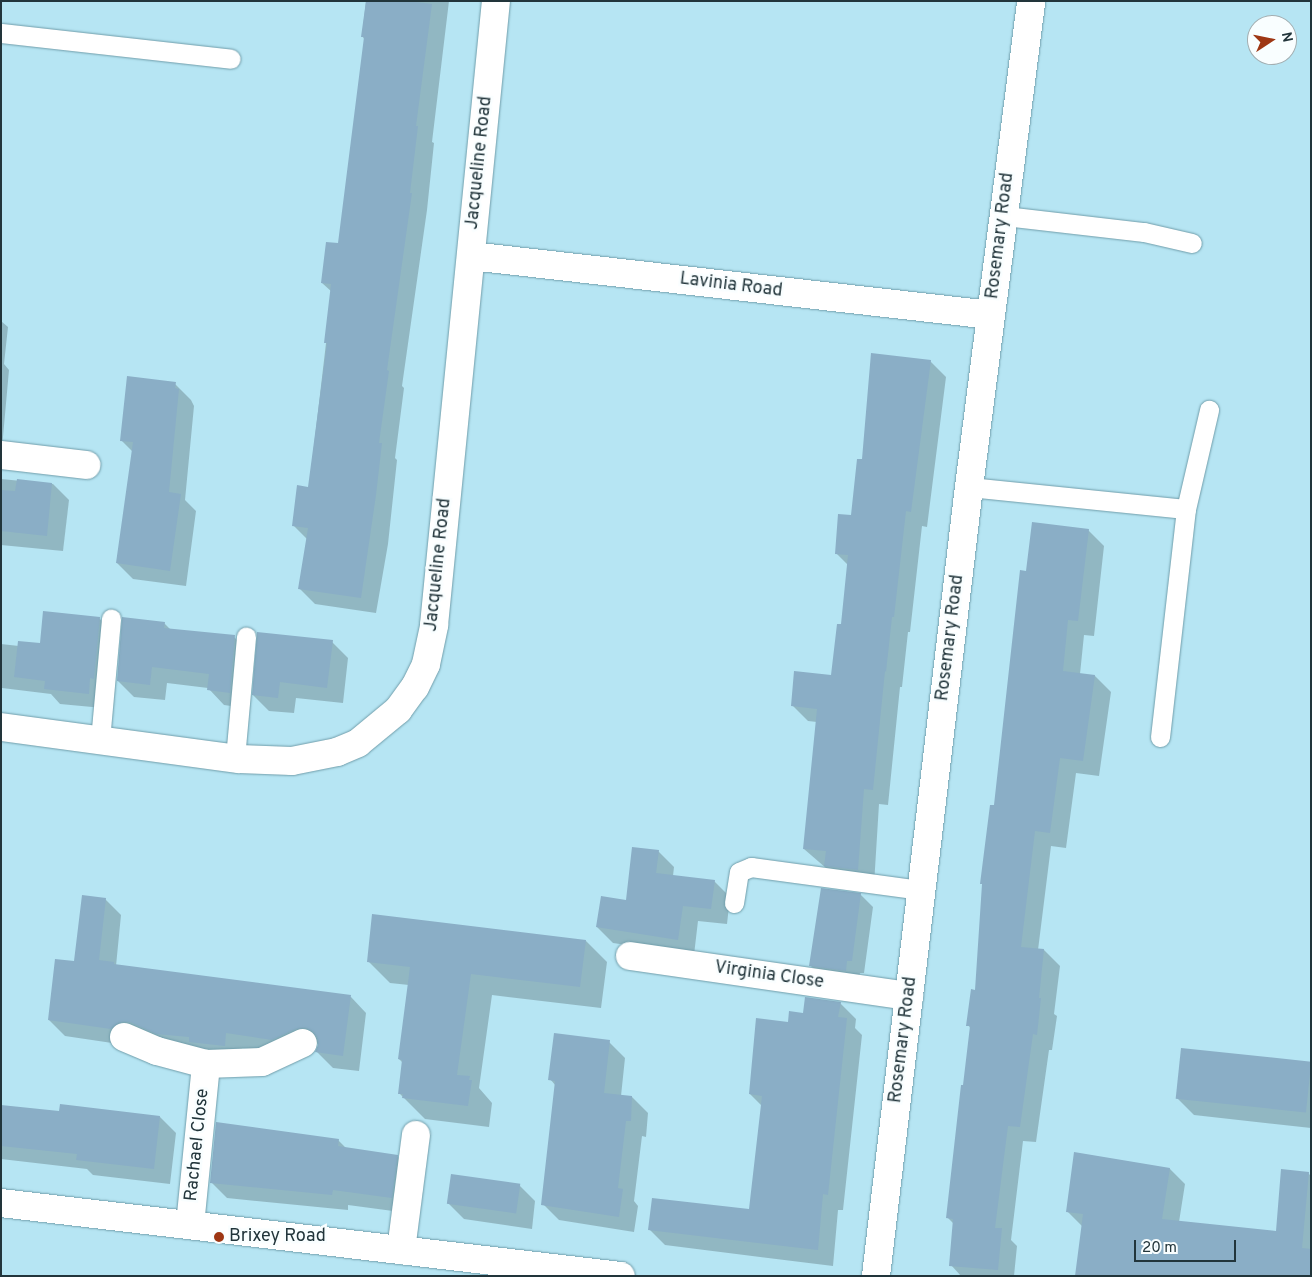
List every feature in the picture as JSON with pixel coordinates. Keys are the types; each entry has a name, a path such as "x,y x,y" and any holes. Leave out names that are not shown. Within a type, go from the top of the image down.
{"street":[{"name":"Jacqueline Road","path":"1,727 235,758 292,761 337,752 358,743 398,710 415,687 426,664 434,625 496,1"},
{"name":"Rosemary Road","path":"876,1276 921,890 1031,1"},
{"name":"Lavinia Road","path":"471,256 991,315"},
{"path":"1,455 86,465"},
{"name":"Virginia Close","path":"630,956 909,996"},
{"name":"Rachael Close","path":"124,1038 158,1051 206,1064 262,1062 302,1043"},
{"name":"Rachael Close","path":"190,1225 206,1064"},
{"path":"400,1250 416,1135"},
{"path":"1,1203 622,1276"}],"lane":[{"path":"1,33 231,59"},
{"path":"1004,216 1144,232 1192,244"},
{"path":"1160,737 1186,509 1208,410"},
{"path":"970,487 1186,509"},
{"path":"100,740 112,618"},
{"path":"235,758 246,636"},
{"path":"734,903 739,872 751,867 921,890"}],"building":[{"path":"366,1 408,1 432,4 416,126 418,126 410,193 412,193 387,370 389,371 379,443 382,443 376,495 361,598 298,589 308,528 292,526 297,485 308,487 327,343 324,343 331,284 321,283 326,242 338,243 364,37 361,37"},
{"path":"871,353 931,360 911,512 906,511 894,617 892,617 885,671 873,790 864,789 858,870 824,866 826,851 803,849 817,709 791,706 794,671 831,675 837,624 841,624 848,555 835,554 838,514 851,515 857,459 862,459"},
{"path":"127,376 176,382 175,388 179,389 169,492 181,494 170,571 116,563 133,442 120,441"},
{"path":"17,479 52,483 47,536 1,531 1,490 15,491"},
{"path":"1032,522 1089,529 1078,621 1068,620 1063,671 1095,675 1083,761 1060,758 1050,833 1035,831 1021,947 1044,949 1039,998 1041,998 1037,1035 1033,1034 1020,1127 1008,1126 995,1228 1002,1228 998,1270 949,1266 953,1219 946,1218 961,1085 963,1085 970,1026 966,1026 971,989 975,990 982,884 980,884 990,805 994,805 1020,570 1026,571"},
{"path":"43,611 100,617 94,679 90,678 89,694 44,689 45,681 14,677 18,641 40,643"},
{"path":"122,617 165,622 164,628 235,635 230,693 207,690 209,674 152,667 150,685 117,681"},
{"path":"257,632 333,640 327,688 280,682 278,698 252,695"},
{"path":"632,847 659,850 656,873 715,880 711,909 683,906 678,940 596,927 601,896 626,900"},
{"path":"821,888 861,893 852,961 847,961 846,971 809,966"},
{"path":"82,895 106,898 99,960 114,962 114,964 351,995 343,1056 315,1052 318,1045 317,1037 312,1031 305,1028 296,1029 272,1040 226,1033 225,1046 189,1042 189,1037 156,1034 130,1022 122,1022 111,1029 48,1020 55,959 74,961"},
{"path":"372,914 586,940 580,987 471,974 457,1075 470,1076 469,1080 472,1080 468,1106 402,1098 403,1094 398,1094 402,1060 398,1059 410,967 367,962"},
{"path":"805,997 841,1002 838,1017 847,1018 828,1195 823,1194 818,1250 648,1230 652,1198 749,1209 762,1096 749,1094 756,1018 788,1022 789,1011 803,1013"},
{"path":"554,1033 610,1040 604,1093 632,1096 631,1121 626,1121 618,1188 623,1189 619,1217 541,1205 555,1081 548,1080"},
{"path":"1181,1048 1311,1062 1306,1112 1176,1099"},
{"path":"60,1104 160,1116 154,1169 76,1160 77,1154 1,1146 1,1105 59,1111"},
{"path":"216,1122 339,1139 338,1146 398,1155 392,1198 333,1190 332,1195 210,1183"},
{"path":"1074,1152 1170,1168 1162,1219 1276,1231 1281,1169 1309,1172 1302,1248 1311,1249 1311,1276 1075,1276 1083,1214 1066,1212"},
{"path":"451,1174 520,1184 516,1213 447,1204"}],"place":[{"name":"Brixey Road","path":"219,1237"}]}
